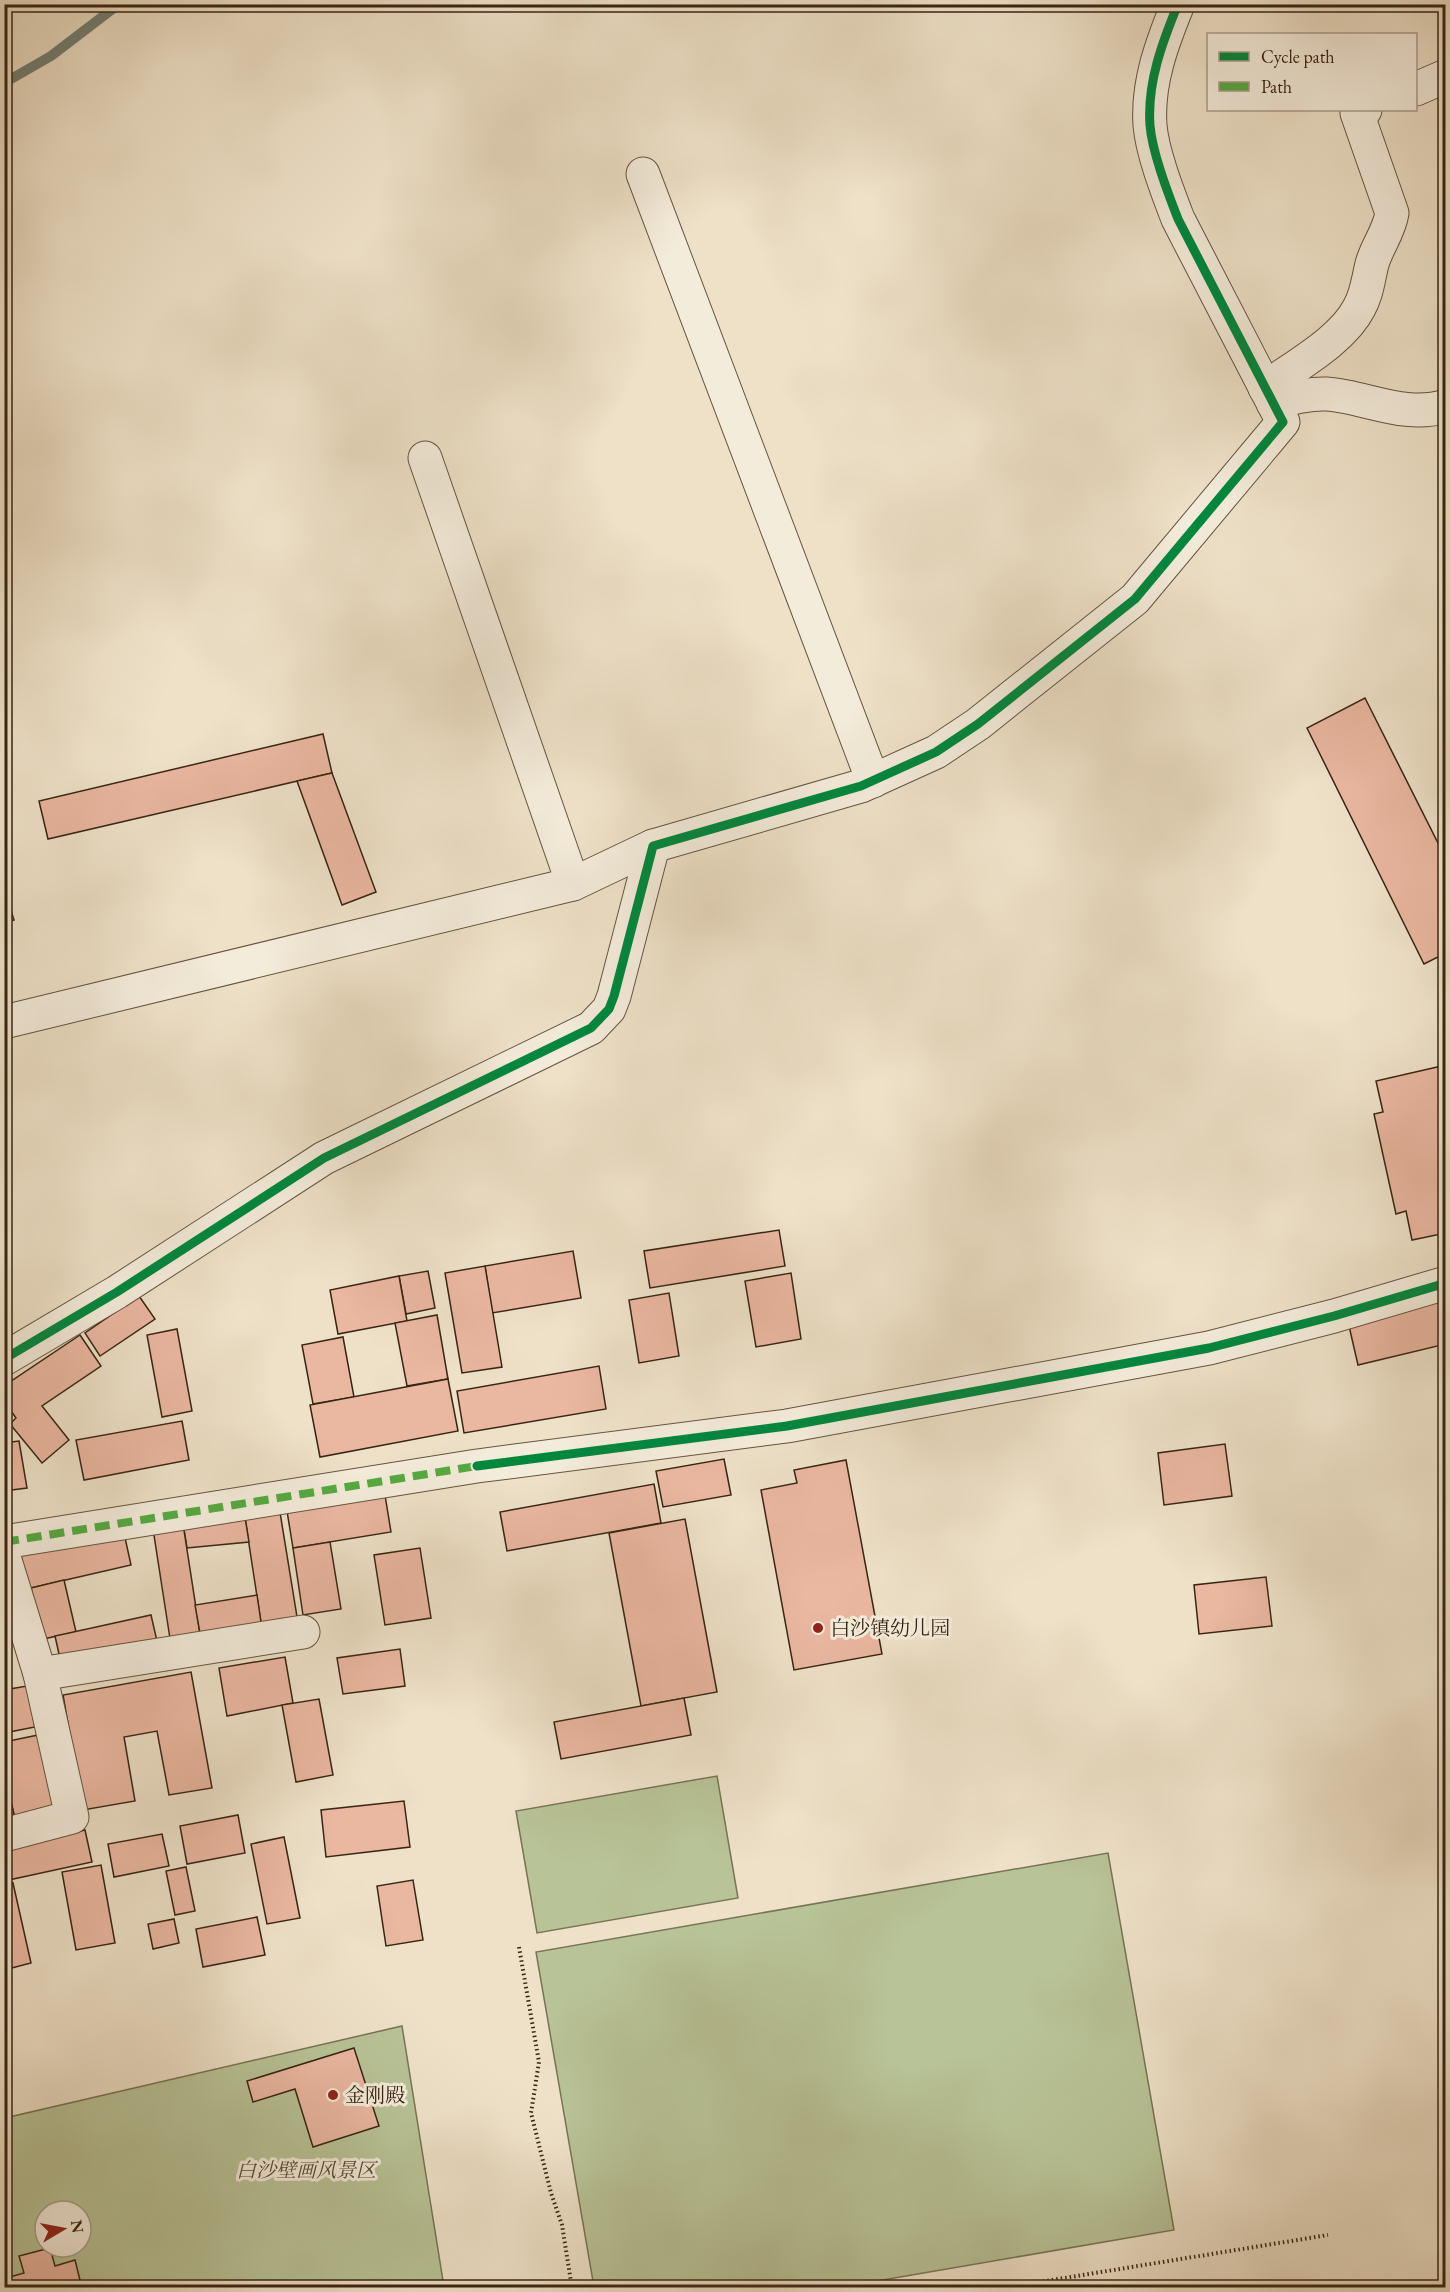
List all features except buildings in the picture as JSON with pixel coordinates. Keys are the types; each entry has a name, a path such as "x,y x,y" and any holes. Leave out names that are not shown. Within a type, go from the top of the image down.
{"street":[{"path":"4,1022 573,884 653,846 873,781 936,752 978,724 1135,598 1283,422 1178,219 1168,193 1150,127 1151,86 1161,46 1178,4"},
{"path":"1417,89 1446,76"},
{"path":"1269,395 1344,331 1369,287 1373,263 1390,226 1392,213 1357,113 1362,111"},
{"path":"643,174 873,781"},
{"path":"1269,395 1327,394 1414,411 1446,406"},
{"path":"425,458 573,884"},
{"path":"4,1359 117,1292 324,1158 591,1028 609,1009 614,996 653,846"},
{"path":"4,1542 141,1518 477,1466 788,1426 1198,1350 1334,1316 1446,1283"},
{"path":"4,1557 40,1674 72,1817 4,1835"},
{"path":"40,1674 303,1632"}],"path":[{"path":"519,1947 539,2062 531,2114 551,2193 562,2225 572,2288"},
{"path":"1003,2288 1328,2235"}],"green space":[{"path":"717,1776 738,1898 537,1933 516,1811"},
{"path":"1108,1853 1174,2230 842,2287 594,2287 536,1952"},
{"name":"白沙壁画风景区","path":"402,2026 444,2287 5,2287 4,2104 9,2117"}],"waterway":[{"path":"4,83 51,56 119,4"}],"marked path":[{"path":"4,1542 477,1466"}],"cycle path":[{"path":"4,1359 117,1292 324,1158 591,1028 609,1009 614,996 653,846 861,786 936,752 978,724 1135,599 1283,422 1178,219 1154,147 1150,125 1153,79 1161,48 1178,4"},
{"path":"477,1466 787,1426 1209,1348 1334,1316 1446,1283"}],"place":[{"name":"白沙镇幼儿园","path":"818,1628"},
{"name":"金刚殿","path":"333,2095"}]}
